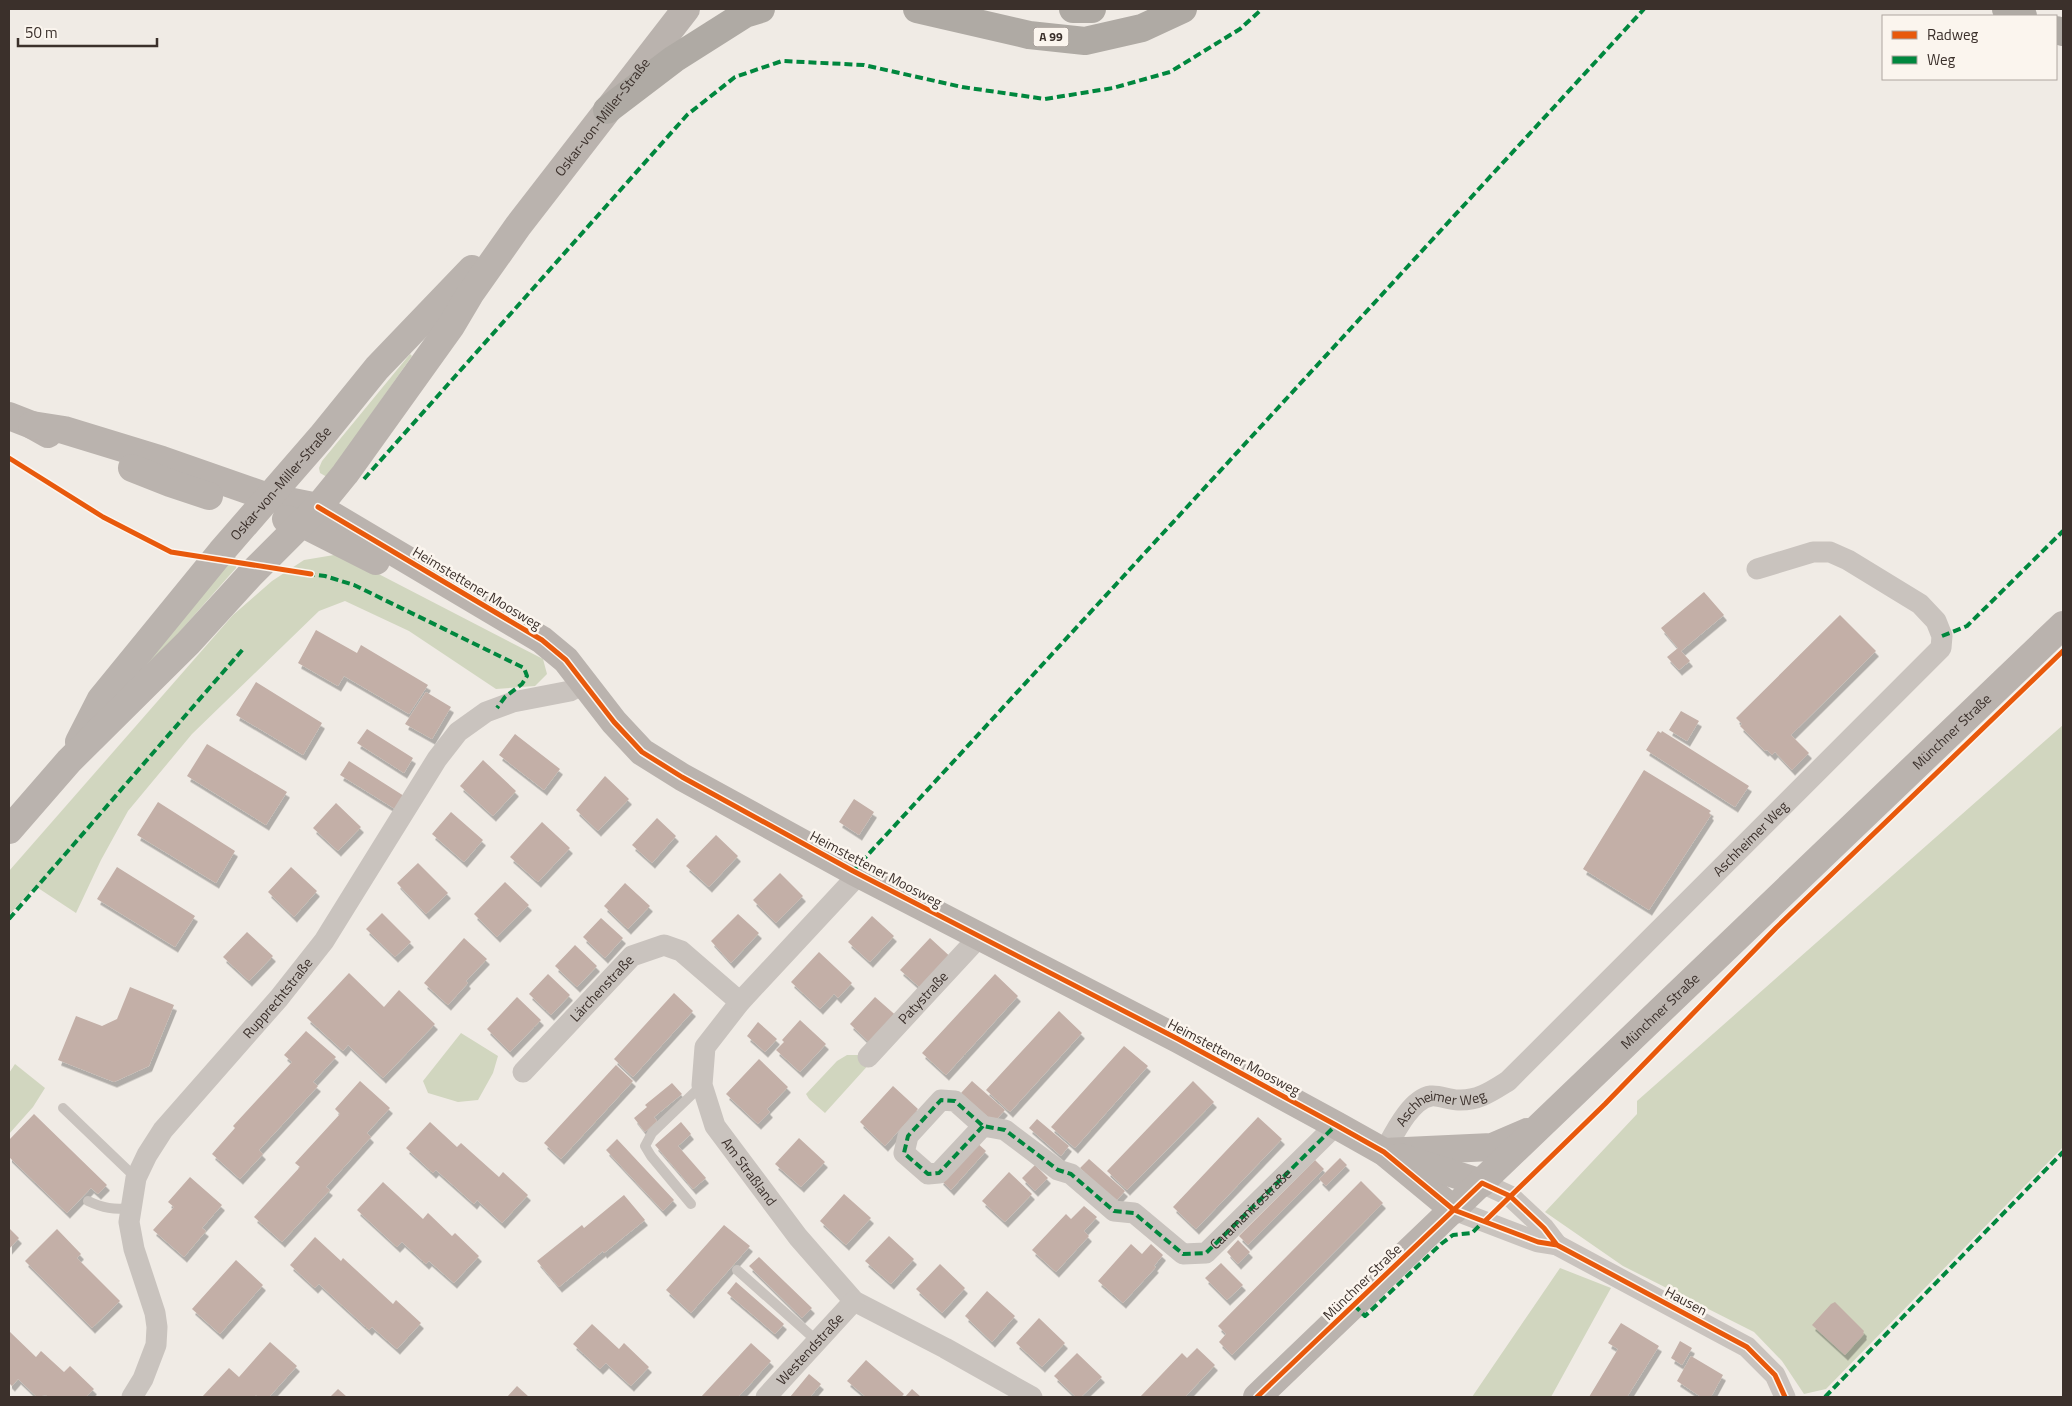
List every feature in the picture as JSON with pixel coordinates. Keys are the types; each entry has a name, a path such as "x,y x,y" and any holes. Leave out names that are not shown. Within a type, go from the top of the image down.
{"highway":[{"path":"607,110 674,59 745,14 761,9"},
{"name":"A 99","path":"917,9 1029,35 1085,40 1142,28 1183,9"},
{"path":"1073,9 1092,9"},
{"path":"2006,9 2021,15"}],"street":[{"name":"Oskar-von-Miller-Straße","path":"9,830 69,761 169,662 251,574 310,515 345,474 451,326 470,294 518,226 686,9"},
{"name":"Oskar-von-Miller-Straße","path":"69,761 101,699 262,504 377,368 486,253 518,226"},
{"path":"21,421 60,441 170,483 262,504"},
{"name":"Heimstettener Moosweg","path":"262,504 310,515 542,640 566,660 614,722 642,752 682,777 858,874 1178,1039 1384,1152 1454,1210"},
{"name":"Aschheimer Weg","path":"1384,1152 1401,1122 1413,1106 1430,1096 1459,1100 1483,1097 1508,1081 1941,648 1942,636 1936,621 1920,604 1848,560 1830,552 1813,552 1757,570"},
{"name":"Münchner Straße","path":"1257,1397 2063,625"},
{"name":"Rupprechtstraße","path":"132,1397 143,1379 156,1345 157,1327 155,1313 134,1249 129,1222 136,1178 146,1155 163,1130 279,998 324,941 437,759 458,732 486,712 513,702 570,691 585,683"},
{"name":"Am Straßland","path":"858,874 740,1002 705,1047 702,1085 716,1126 798,1237 854,1301 945,1348 1032,1397"},
{"name":"Patystraße","path":"868,1057 979,938"},
{"name":"Lärchenstraße","path":"523,1072 632,956 664,945 681,951 740,1002"},
{"name":"Caramanicostraße","path":"983,1126 1004,1130 1058,1170 1071,1174 1114,1211 1134,1213 1183,1254 1206,1252 1336,1125"},
{"path":"1384,1152 1492,1147 1541,1126"},
{"name":"Heimstettener Moosweg","path":"1384,1152 1482,1183"},
{"name":"Hausen","path":"1482,1183 1510,1196 1544,1228 1557,1245"},
{"name":"Hausen","path":"1454,1210 1538,1242 1557,1245 1747,1347 1775,1376 1785,1397"},
{"name":"Westendstraße","path":"766,1397 854,1301"}],"lane":[{"path":"691,1204 650,1156 645,1146 652,1133 702,1085"},
{"path":"62,1108 136,1178"},
{"path":"88,1201 104,1208 130,1208"},
{"path":"737,1270 817,1342"}],"green space":[{"path":"410,354 412,356 327,477 320,473 319,468 322,461"},
{"path":"340,554 543,659 547,674 535,686 496,689 409,631 345,601 319,611 192,734 128,811 101,860 76,913 35,886 9,915 9,871 233,615 272,581 304,560"},
{"path":"233,556 238,559 236,568 122,697 176,626"},
{"path":"2063,725 2063,1147 1826,1389 1804,1394 1782,1361 1754,1332 1623,1266 1545,1212 1637,1114 1637,1101"},
{"path":"461,1033 498,1056 493,1073 478,1100 458,1102 428,1093 423,1081"},
{"path":"847,1055 858,1055 872,1061 825,1113 806,1094 837,1061"},
{"path":"15,1064 45,1088 33,1107 9,1134 9,1073"},
{"path":"1560,1268 1611,1288 1551,1397 1472,1397"}],"building":[{"path":"1704,592 1724,615 1681,651 1690,661 1679,670 1667,657 1678,648 1661,628"},
{"path":"1840,615 1876,651 1791,735 1809,753 1792,770 1775,752 1772,755 1767,750 1765,751 1740,726 1742,724 1736,718"},
{"path":"316,630 357,653 361,645 428,685 409,714 344,676 338,686 298,663"},
{"path":"256,682 322,723 303,755 236,715"},
{"path":"426,692 451,707 432,739 405,724"},
{"path":"1681,711 1699,721 1687,741 1669,730"},
{"path":"367,729 413,758 404,773 357,743"},
{"path":"1658,731 1661,733 1662,731 1749,786 1735,807 1646,750"},
{"path":"515,734 560,769 544,790 499,755"},
{"path":"207,744 287,792 266,825 187,776"},
{"path":"483,760 516,791 493,816 460,786"},
{"path":"349,761 404,796 395,809 340,775"},
{"path":"1644,770 1711,811 1709,813 1711,815 1649,910 1583,869"},
{"path":"605,776 629,799 598,831 576,810"},
{"path":"854,799 874,812 859,835 839,822"},
{"path":"158,802 235,851 216,883 137,835"},
{"path":"336,803 361,827 338,851 313,828"},
{"path":"451,812 483,840 464,862 432,834"},
{"path":"657,818 676,836 652,863 632,845"},
{"path":"542,822 570,848 538,882 510,857"},
{"path":"716,835 738,856 709,887 686,866"},
{"path":"418,863 448,893 426,914 397,883"},
{"path":"117,867 195,916 175,947 97,899"},
{"path":"291,867 317,891 294,917 268,892"},
{"path":"780,873 803,896 776,923 753,900"},
{"path":"505,882 529,905 497,937 474,914"},
{"path":"625,883 650,906 628,929 604,906"},
{"path":"382,913 411,942 395,957 366,929"},
{"path":"738,914 759,933 731,963 711,941"},
{"path":"872,916 894,936 870,962 848,942"},
{"path":"601,918 623,938 605,958 583,937"},
{"path":"247,932 273,956 249,981 223,957"},
{"path":"464,938 487,959 466,981 468,983 448,1005 424,983"},
{"path":"930,938 955,961 925,992 900,970"},
{"path":"575,945 597,966 577,987 555,966"},
{"path":"819,952 852,983 838,998 834,994 820,1009 791,982"},
{"path":"349,973 384,1007 399,990 435,1024 383,1078 348,1045 343,1051 307,1018"},
{"path":"548,974 570,995 551,1015 529,994"},
{"path":"995,974 1018,996 946,1075 922,1053"},
{"path":"130,987 174,1005 149,1066 114,1082 58,1060 76,1016 102,1026 117,1019"},
{"path":"674,993 693,1011 633,1077 614,1059"},
{"path":"517,997 541,1020 510,1052 487,1029"},
{"path":"875,997 900,1019 873,1046 850,1024"},
{"path":"1059,1011 1082,1033 1010,1112 986,1090"},
{"path":"800,1020 826,1044 800,1072 776,1050 784,1042 782,1040"},
{"path":"758,1022 777,1039 765,1052 747,1036"},
{"path":"306,1031 336,1057 313,1082 318,1086 259,1150 263,1154 240,1179 212,1154 235,1128 233,1126 292,1062 284,1055"},
{"path":"1124,1046 1148,1066 1075,1148 1051,1127"},
{"path":"759,1059 788,1087 767,1109 770,1112 758,1124 726,1094"},
{"path":"616,1065 633,1081 561,1159 544,1143"},
{"path":"360,1081 390,1108 367,1133 371,1137 326,1187 330,1190 282,1242 254,1217 300,1167 295,1163 340,1114 335,1109"},
{"path":"972,1081 1005,1110 994,1122 961,1093"},
{"path":"1193,1081 1214,1102 1127,1190 1107,1171"},
{"path":"672,1083 682,1094 654,1117 657,1121 645,1132 634,1118 647,1107 645,1105"},
{"path":"893,1086 918,1109 885,1146 860,1122"},
{"path":"34,1114 107,1185 98,1194 91,1188 67,1213 9,1157 9,1140"},
{"path":"1258,1117 1282,1139 1196,1229 1173,1207"},
{"path":"1037,1119 1069,1146 1061,1156 1029,1128"},
{"path":"430,1122 457,1147 461,1143 499,1177 503,1172 528,1195 502,1223 477,1200 474,1204 436,1170 433,1173 406,1148"},
{"path":"681,1122 691,1134 678,1146 706,1178 693,1189 655,1145"},
{"path":"799,1138 825,1162 801,1187 775,1164"},
{"path":"617,1139 674,1200 663,1211 606,1150"},
{"path":"975,1141 986,1151 951,1190 940,1179"},
{"path":"1340,1158 1347,1165 1326,1186 1319,1179"},
{"path":"1089,1159 1125,1191 1116,1201 1080,1168"},
{"path":"1315,1160 1324,1169 1248,1245 1239,1236"},
{"path":"1035,1165 1048,1178 1035,1191 1022,1178"},
{"path":"1009,1172 1032,1194 1005,1222 982,1201"},
{"path":"190,1177 222,1205 202,1228 206,1231 184,1257 153,1230 174,1207 168,1202"},
{"path":"1361,1181 1383,1203 1232,1355 1219,1342 1226,1334 1218,1326"},
{"path":"383,1182 423,1219 428,1213 452,1236 455,1233 479,1256 454,1283 429,1261 426,1264 402,1242 397,1247 357,1210"},
{"path":"844,1194 871,1218 846,1245 820,1221"},
{"path":"624,1195 645,1220 559,1287 537,1261 582,1225 584,1228"},
{"path":"1084,1206 1097,1217 1084,1231 1089,1236 1056,1272 1032,1250 1066,1214 1071,1219"},
{"path":"724,1225 750,1246 691,1313 666,1290"},
{"path":"9,1228 19,1238 9,1249"},
{"path":"57,1229 81,1254 77,1258 120,1301 92,1328 25,1261"},
{"path":"889,1236 914,1259 891,1284 865,1261"},
{"path":"315,1237 341,1261 343,1258 393,1304 396,1300 421,1323 397,1349 372,1327 369,1330 319,1284 315,1288 290,1265"},
{"path":"1238,1240 1250,1252 1238,1264 1227,1252"},
{"path":"1131,1244 1142,1254 1151,1244 1163,1255 1154,1266 1156,1267 1123,1303 1098,1281"},
{"path":"759,1257 812,1308 802,1318 749,1266"},
{"path":"236,1260 263,1285 220,1334 192,1309"},
{"path":"1221,1263 1243,1285 1227,1300 1205,1278"},
{"path":"940,1264 965,1288 942,1313 916,1289"},
{"path":"736,1282 784,1324 775,1334 727,1293"},
{"path":"987,1291 1015,1316 992,1342 965,1316"},
{"path":"1835,1302 1864,1331 1864,1334 1845,1355 1812,1325"},
{"path":"1039,1318 1065,1343 1042,1367 1016,1343"},
{"path":"1621,1323 1659,1346 1627,1397 1589,1397 1618,1349 1608,1343"},
{"path":"592,1324 619,1349 624,1343 649,1367 631,1386 606,1363 600,1369 573,1344"},
{"path":"9,1331 36,1357 41,1351 64,1372 70,1366 94,1389 86,1397 48,1397 46,1395 37,1397 18,1379 12,1386 9,1383"},
{"path":"1680,1341 1692,1348 1682,1365 1671,1358"},
{"path":"270,1342 297,1366 269,1397 258,1397 256,1395 254,1397 202,1397 229,1368 239,1377"},
{"path":"751,1343 771,1361 745,1390 738,1397 701,1397"},
{"path":"1197,1348 1215,1365 1185,1397 1140,1397 1182,1353 1187,1358"},
{"path":"1077,1353 1102,1377 1081,1397 1076,1397 1054,1376"},
{"path":"1691,1356 1723,1375 1711,1397 1701,1397 1677,1381"},
{"path":"866,1360 904,1394 901,1397 866,1397 847,1381"},
{"path":"809,1374 821,1384 810,1397 790,1397"},
{"path":"517,1386 529,1397 507,1397"},
{"path":"338,1389 347,1397 330,1397"},
{"path":"912,1389 921,1397 905,1397"}],"marked path":[{"path":"364,479 687,115 735,77 782,61 864,65 962,87 1045,99 1113,88 1170,72 1240,29 1262,9"},
{"path":"853,871 1644,9"},
{"path":"1942,636 1967,626 2063,531"},
{"path":"307,574 325,576 354,585 524,668 527,676 522,684 505,697 497,708"},
{"path":"9,919 244,648"},
{"path":"983,1126 939,1173 928,1174 904,1153 908,1136 941,1100 955,1101 983,1126 1005,1130 1058,1170 1071,1174 1114,1211 1134,1213 1183,1254 1206,1253 1336,1125"},
{"path":"1825,1397 2063,1152"},
{"path":"1354,1305 1365,1316 1441,1244 1453,1235 1472,1233 1486,1219"}],"cycle path":[{"path":"9,458 103,517 171,552 311,574"},
{"path":"318,507 542,640 566,660 614,722 642,752 682,777 853,871 1178,1039 1336,1125 1384,1152 1454,1210 1538,1242 1557,1245 1747,1347 1775,1375 1785,1397"},
{"path":"1485,1221 1605,1104 1776,928 2063,651"},
{"path":"1257,1397 1482,1183 1510,1196 1544,1228 1557,1245"}]}
